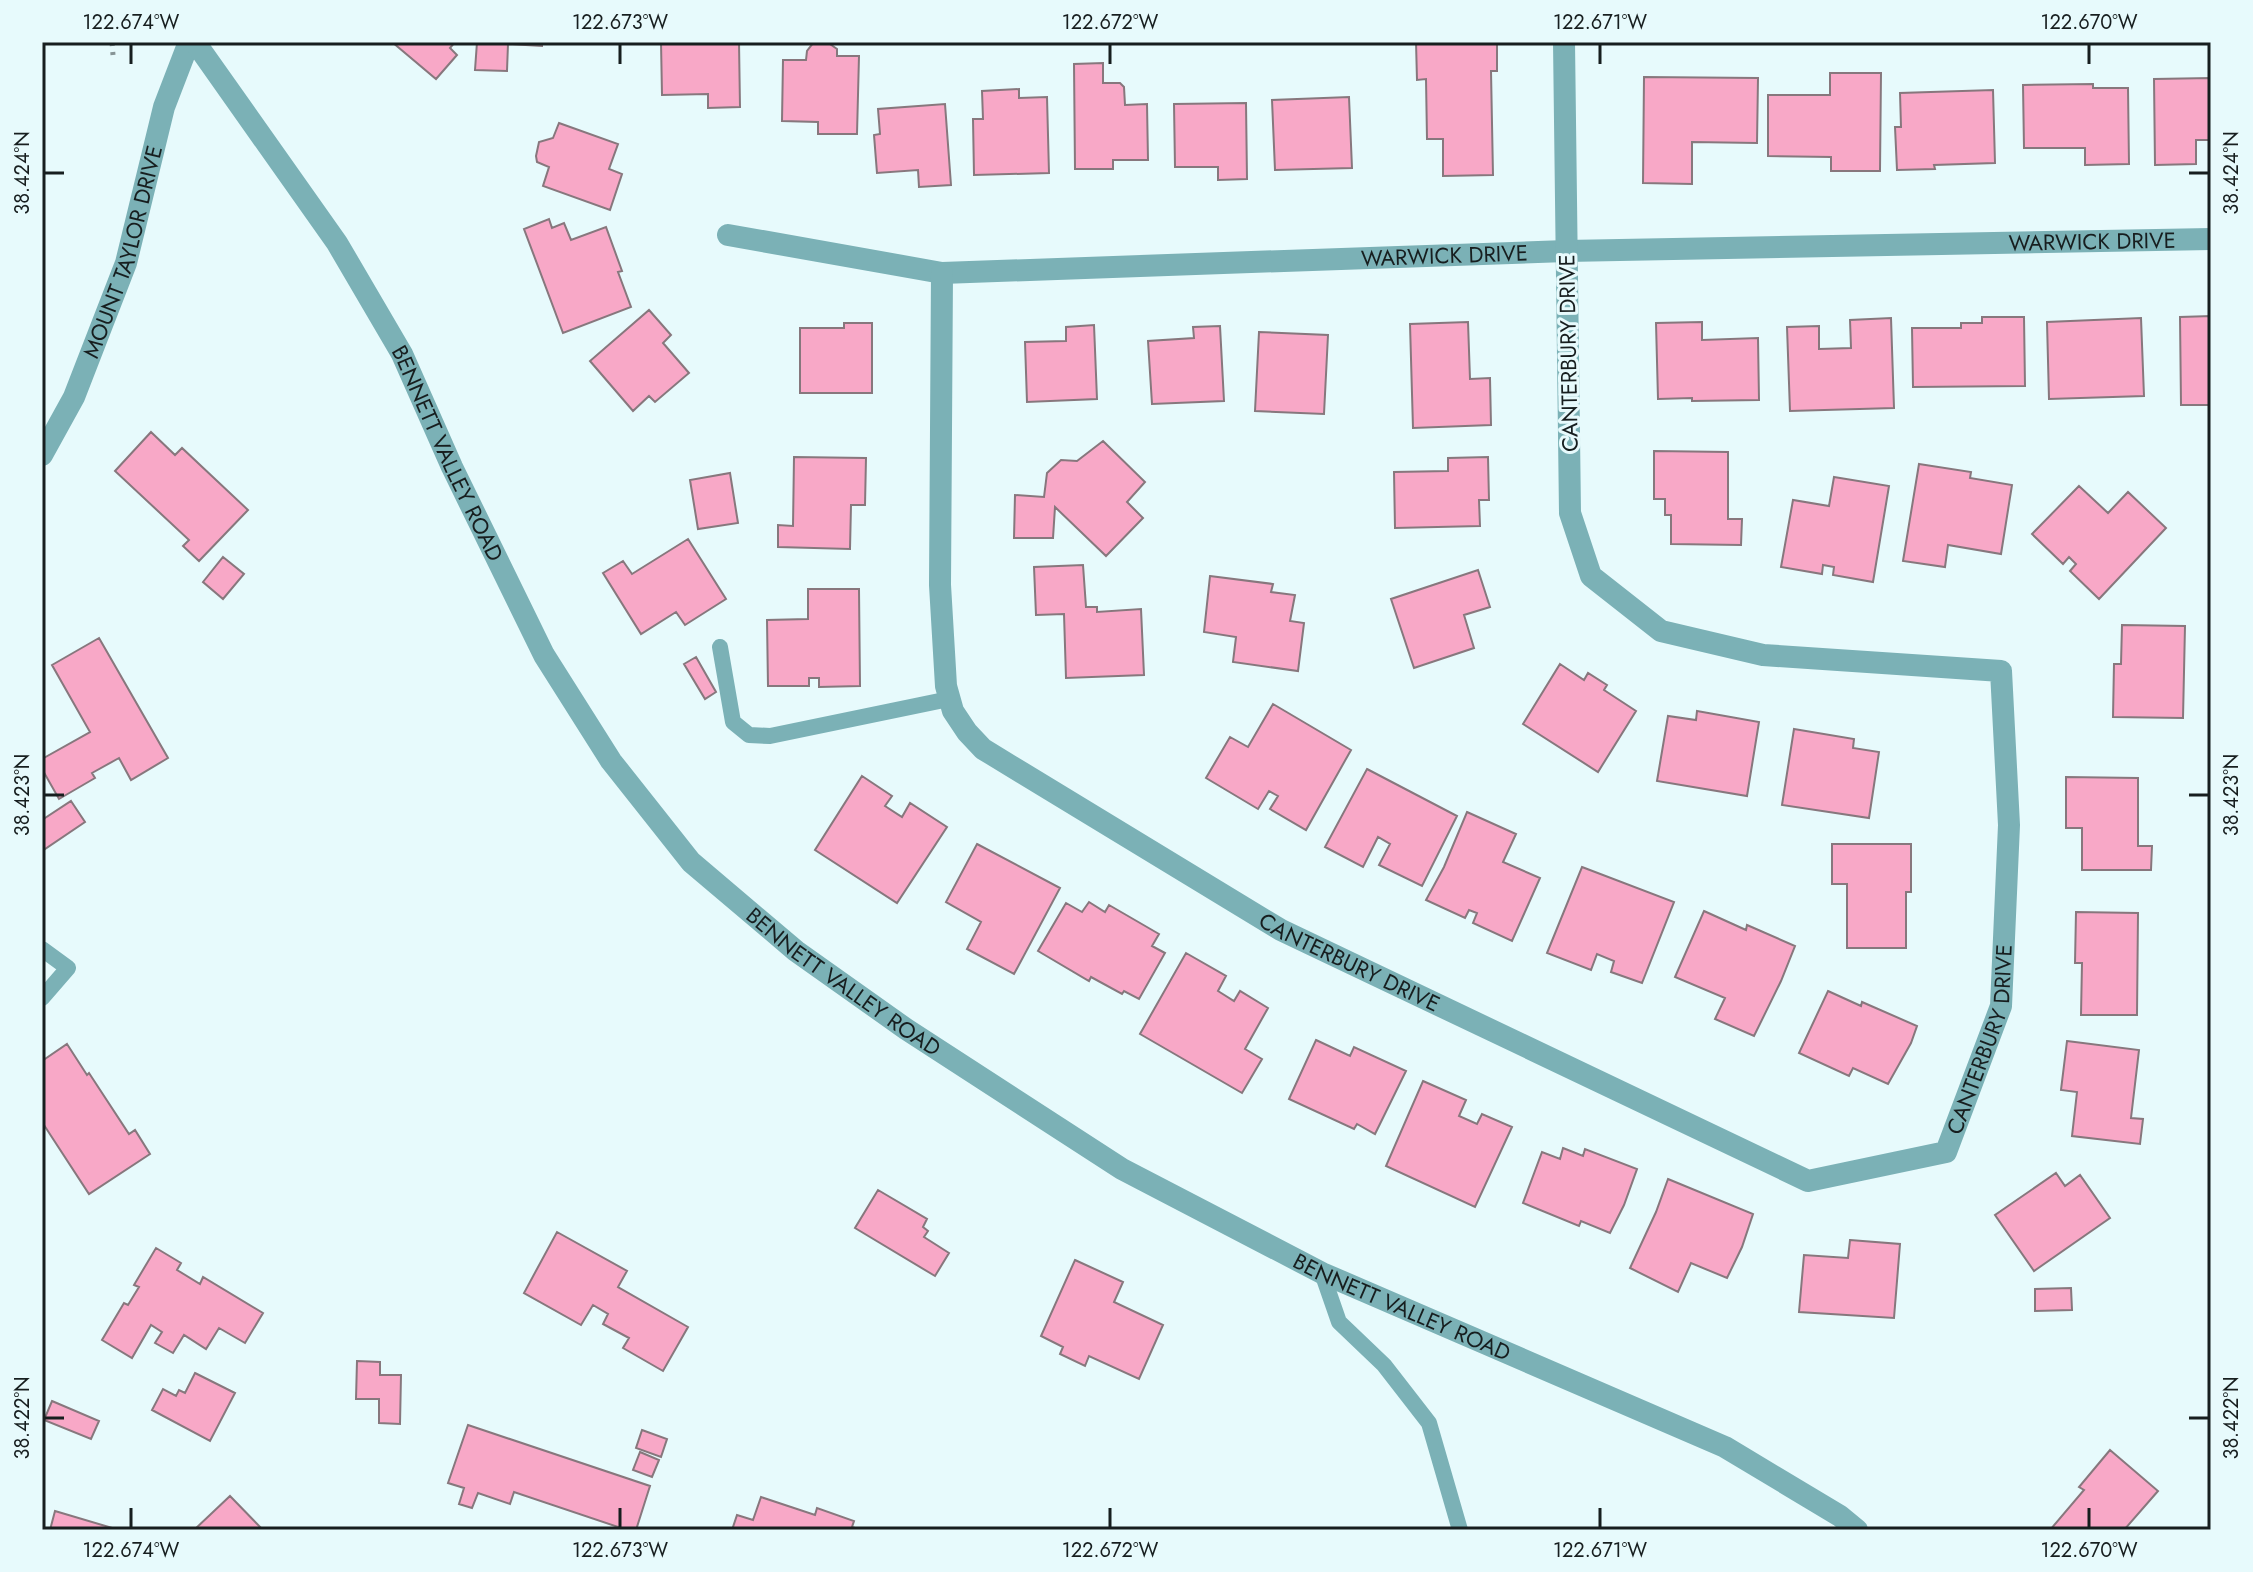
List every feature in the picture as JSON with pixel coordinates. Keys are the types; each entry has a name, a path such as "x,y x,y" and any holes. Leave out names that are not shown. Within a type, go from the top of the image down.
{"street":[{"name":"MOUNT TAYLOR DRIVE","path":"42,455 74,397 126,263 164,107 189,42"},
{"name":"BENNETT VALLEY ROAD","path":"195,42 337,243 402,354 452,467 544,655 611,761 691,862 796,951 906,1029 1122,1169 1322,1273 1725,1447 1846,1525"},
{"name":"CANTERBURY DRIVE","path":"942,273 940,585 946,686 953,711 983,749 1281,930 1808,1181 1946,1152 2001,1006 2009,825 2001,671 1763,655 1676,635 1661,631 1591,576 1570,513 1564,42"},
{"name":"WARWICK DRIVE","path":"728,235 942,273 1566,251 2211,239"}],"lane":[{"path":"720,647 733,722 749,735 770,736 949,699"},
{"path":"42,949 68,968 42,998"},
{"path":"1322,1273 1339,1322 1384,1365 1429,1423 1460,1530"}],"path":[{"path":"112,42 113,55"}],"building":[{"path":"392,42 455,42 450,48 457,55 436,79"},
{"path":"477,42 542,42 542,46 508,44 507,71 475,70"},
{"path":"661,42 739,42 740,107 708,108 708,94 662,95"},
{"path":"814,42 827,42 837,49 837,56 859,56 857,134 818,134 818,122 782,121 783,60 806,60 807,51"},
{"path":"1416,42 1497,42 1497,71 1491,71 1493,175 1443,176 1443,139 1427,139 1426,79 1417,80"},
{"path":"1103,63 1103,83 1120,83 1124,87 1125,105 1147,104 1148,160 1113,160 1113,169 1075,169 1074,64"},
{"path":"1830,73 1881,73 1880,171 1831,171 1831,157 1768,156 1768,95 1830,95"},
{"path":"1644,77 1758,78 1757,143 1692,142 1692,184 1643,183"},
{"path":"2211,78 2211,140 2196,140 2196,164 2155,165 2154,79"},
{"path":"2093,84 2093,88 2128,88 2129,164 2085,165 2085,148 2024,148 2023,85"},
{"path":"1019,89 1019,98 1047,97 1049,173 974,175 973,119 983,119 982,91"},
{"path":"1993,90 1995,163 1897,170 1895,127 1901,127 1900,93"},
{"path":"1349,97 1352,168 1275,170 1272,100"},
{"path":"1246,103 1247,179 1218,180 1218,167 1175,167 1174,104"},
{"path":"945,104 951,185 919,187 918,170 877,173 874,135 880,134 878,109"},
{"path":"559,123 618,144 609,169 622,174 610,210 543,186 549,167 537,162 539,142 553,138"},
{"path":"549,219 552,228 564,223 571,240 606,227 631,307 563,333 524,229"},
{"path":"649,310 671,335 663,343 689,373 655,402 649,396 633,411 590,361"},
{"path":"2211,316 2211,405 2181,405 2180,317"},
{"path":"1982,317 2024,317 2025,386 1913,387 1912,328 1961,328 1961,323 1982,323"},
{"path":"1891,318 1894,408 1790,411 1787,327 1819,326 1819,349 1851,348 1850,320"},
{"path":"2141,318 2144,396 2049,399 2047,322"},
{"path":"1468,322 1470,379 1490,378 1491,425 1413,428 1410,324"},
{"path":"1702,322 1702,340 1758,338 1759,400 1658,399 1656,323"},
{"path":"844,323 872,323 872,393 800,393 800,328 844,328"},
{"path":"1094,325 1097,399 1027,402 1025,342 1066,341 1066,327"},
{"path":"1220,326 1224,401 1152,404 1148,341 1194,338 1193,327"},
{"path":"1259,332 1328,335 1324,414 1255,411"},
{"path":"151,432 175,455 182,448 248,510 199,561 183,546 189,540 115,471"},
{"path":"1103,441 1145,482 1127,502 1143,518 1106,556 1055,507 1053,538 1014,538 1015,495 1044,497 1047,473 1061,460 1077,461"},
{"path":"1654,451 1728,452 1728,519 1742,519 1741,545 1671,544 1671,515 1665,515 1665,499 1654,499"},
{"path":"794,457 866,458 865,505 851,505 850,549 778,547 778,525 793,526"},
{"path":"1488,457 1489,500 1479,500 1480,526 1395,528 1394,472 1448,471 1448,458"},
{"path":"1919,464 1971,472 1970,478 2012,485 2001,554 1948,545 1945,567 1903,561"},
{"path":"730,473 738,523 698,529 690,480"},
{"path":"1834,477 1889,486 1873,582 1833,575 1834,567 1823,565 1822,574 1781,567 1793,500 1829,506"},
{"path":"2079,486 2108,513 2128,492 2166,528 2099,599 2070,571 2076,564 2069,557 2063,564 2032,534"},
{"path":"688,539 726,599 685,625 676,612 641,634 603,573 623,561 632,574"},
{"path":"223,557 244,574 223,599 203,582"},
{"path":"1083,565 1086,607 1097,607 1097,612 1141,609 1144,675 1066,678 1064,614 1036,615 1034,567"},
{"path":"1478,570 1490,607 1464,615 1474,648 1414,668 1391,599"},
{"path":"1210,576 1273,584 1271,592 1295,595 1290,621 1304,623 1298,671 1233,662 1236,637 1204,632"},
{"path":"808,589 859,589 860,686 819,687 819,678 809,678 809,686 768,686 767,620 808,619"},
{"path":"2122,625 2185,626 2183,718 2113,717 2114,664 2121,664"},
{"path":"99,638 168,758 131,780 119,758 92,773 95,778 59,799 42,769 42,759 90,732 52,665"},
{"path":"696,657 716,692 705,699 684,664"},
{"path":"1560,664 1584,680 1588,673 1607,685 1604,690 1636,711 1598,772 1523,724"},
{"path":"1273,704 1351,750 1306,830 1270,809 1278,796 1269,791 1258,809 1206,778 1230,737 1248,747"},
{"path":"1697,711 1759,722 1747,796 1657,781 1668,716 1696,720"},
{"path":"1794,729 1854,739 1853,748 1879,752 1869,818 1782,805"},
{"path":"1367,769 1457,816 1422,886 1379,865 1390,844 1378,837 1363,867 1325,847"},
{"path":"862,776 892,796 885,806 902,817 910,803 947,827 897,903 815,850"},
{"path":"2066,777 2138,778 2138,846 2152,846 2151,870 2082,870 2082,828 2066,828"},
{"path":"71,801 85,822 42,851 42,820"},
{"path":"1467,812 1516,834 1503,862 1540,878 1512,941 1473,923 1477,913 1469,910 1465,918 1426,900"},
{"path":"977,844 1060,888 1014,974 967,949 981,922 946,902"},
{"path":"1832,844 1911,844 1911,892 1906,892 1906,948 1847,948 1847,884 1832,884"},
{"path":"1582,867 1674,902 1642,983 1611,972 1614,961 1597,954 1591,970 1547,953"},
{"path":"1089,902 1105,912 1109,905 1159,934 1152,946 1165,953 1139,999 1124,991 1122,994 1091,977 1089,981 1038,951 1066,903 1082,912"},
{"path":"1704,911 1746,930 1747,925 1795,946 1754,1036 1715,1019 1725,998 1675,977"},
{"path":"2076,912 2138,913 2137,1015 2081,1015 2082,963 2075,963"},
{"path":"1186,953 1226,976 1218,991 1234,1001 1240,991 1268,1008 1245,1049 1262,1059 1242,1093 1140,1034"},
{"path":"1828,991 1917,1026 1888,1084 1853,1068 1849,1076 1799,1053"},
{"path":"1316,1040 1350,1056 1354,1047 1406,1071 1375,1134 1357,1124 1354,1129 1289,1099"},
{"path":"2067,1041 2139,1050 2131,1118 2143,1119 2140,1144 2072,1136 2077,1092 2061,1090"},
{"path":"67,1044 129,1134 135,1130 150,1154 89,1194 42,1122 42,1061"},
{"path":"1423,1081 1466,1100 1459,1116 1477,1124 1482,1114 1512,1127 1475,1207 1386,1166"},
{"path":"1563,1148 1583,1156 1585,1149 1637,1169 1610,1233 1581,1221 1579,1226 1523,1203 1542,1152 1560,1159"},
{"path":"2056,1173 2065,1186 2080,1175 2110,1218 2034,1271 1995,1215"},
{"path":"1668,1179 1753,1214 1727,1278 1691,1263 1678,1292 1630,1268"},
{"path":"878,1190 927,1219 923,1227 928,1231 924,1237 949,1253 935,1276 855,1228"},
{"path":"557,1232 627,1271 618,1287 688,1327 663,1371 623,1348 629,1338 603,1324 608,1314 593,1305 581,1325 524,1293"},
{"path":"1850,1240 1900,1244 1894,1318 1799,1312 1804,1255 1848,1258"},
{"path":"156,1248 181,1263 177,1270 200,1284 203,1277 263,1313 245,1343 219,1328 206,1349 184,1335 173,1353 155,1343 162,1332 151,1325 132,1358 102,1340 124,1303 128,1305 139,1287 134,1285"},
{"path":"1075,1260 1123,1282 1114,1302 1163,1325 1139,1379 1089,1356 1085,1366 1060,1354 1063,1347 1041,1336"},
{"path":"2071,1288 2072,1310 2035,1311 2035,1289"},
{"path":"357,1361 380,1362 380,1375 401,1375 400,1424 379,1423 379,1399 356,1399"},
{"path":"195,1373 235,1393 210,1441 152,1410 163,1389 176,1396 179,1390 185,1393"},
{"path":"52,1401 99,1421 91,1439 44,1420"},
{"path":"468,1425 650,1486 636,1530 627,1530 514,1492 510,1504 478,1493 472,1508 459,1504 464,1488 448,1483"},
{"path":"642,1430 667,1439 661,1457 636,1448"},
{"path":"2110,1450 2158,1491 2124,1530 2050,1530 2084,1490 2079,1487"},
{"path":"640,1452 659,1460 652,1477 633,1470"},
{"path":"230,1496 263,1530 194,1530"},
{"path":"761,1497 815,1515 817,1508 854,1521 852,1527 861,1530 732,1530 737,1515 753,1520"},
{"path":"55,1511 119,1530 50,1530"}]}
